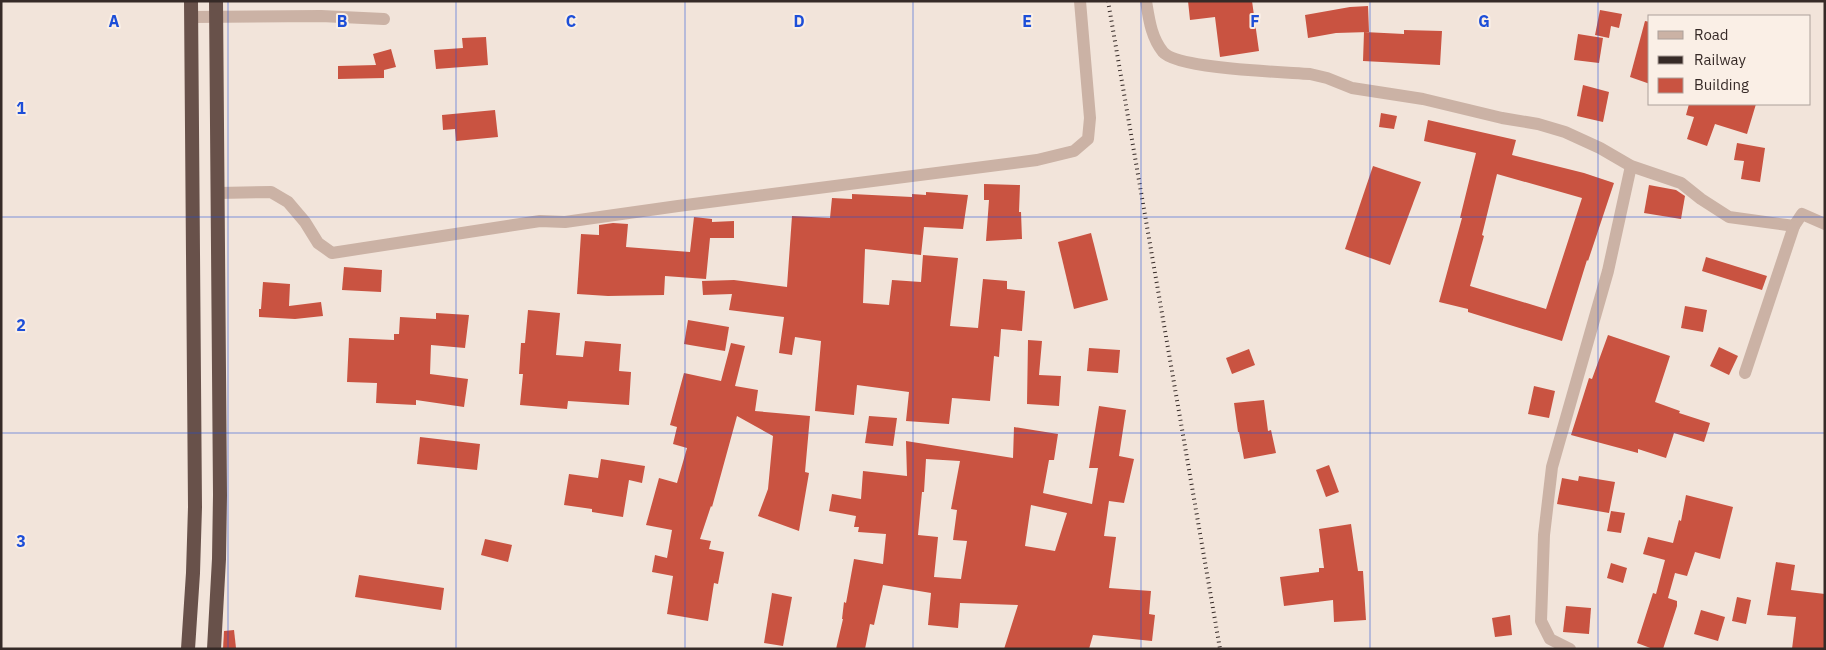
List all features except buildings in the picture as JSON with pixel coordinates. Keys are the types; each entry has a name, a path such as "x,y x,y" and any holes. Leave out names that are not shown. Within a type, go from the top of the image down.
{"highway":[{"path":"188,649 195,507 191,1"},
{"path":"214,649 220,495 216,1"}],"street":[{"path":"218,193 270,192 288,202 305,222 318,243 332,253 540,221 565,222 1037,160 1074,151 1088,139 1090,118 1080,1"},
{"path":"1146,1 1151,32 1164,53 1180,61 1204,65 1310,74 1352,88 1423,99 1502,118 1538,124 1565,132 1592,144 1631,166 1680,183 1729,217 1794,226"},
{"path":"192,17 321,16 384,19"},
{"path":"1570,649 1550,639 1541,622 1544,536 1552,467 1608,271 1631,166"},
{"path":"1745,373 1794,226 1802,214 1825,224"}],"railway":[{"path":"1108,1 1220,649"}]}
